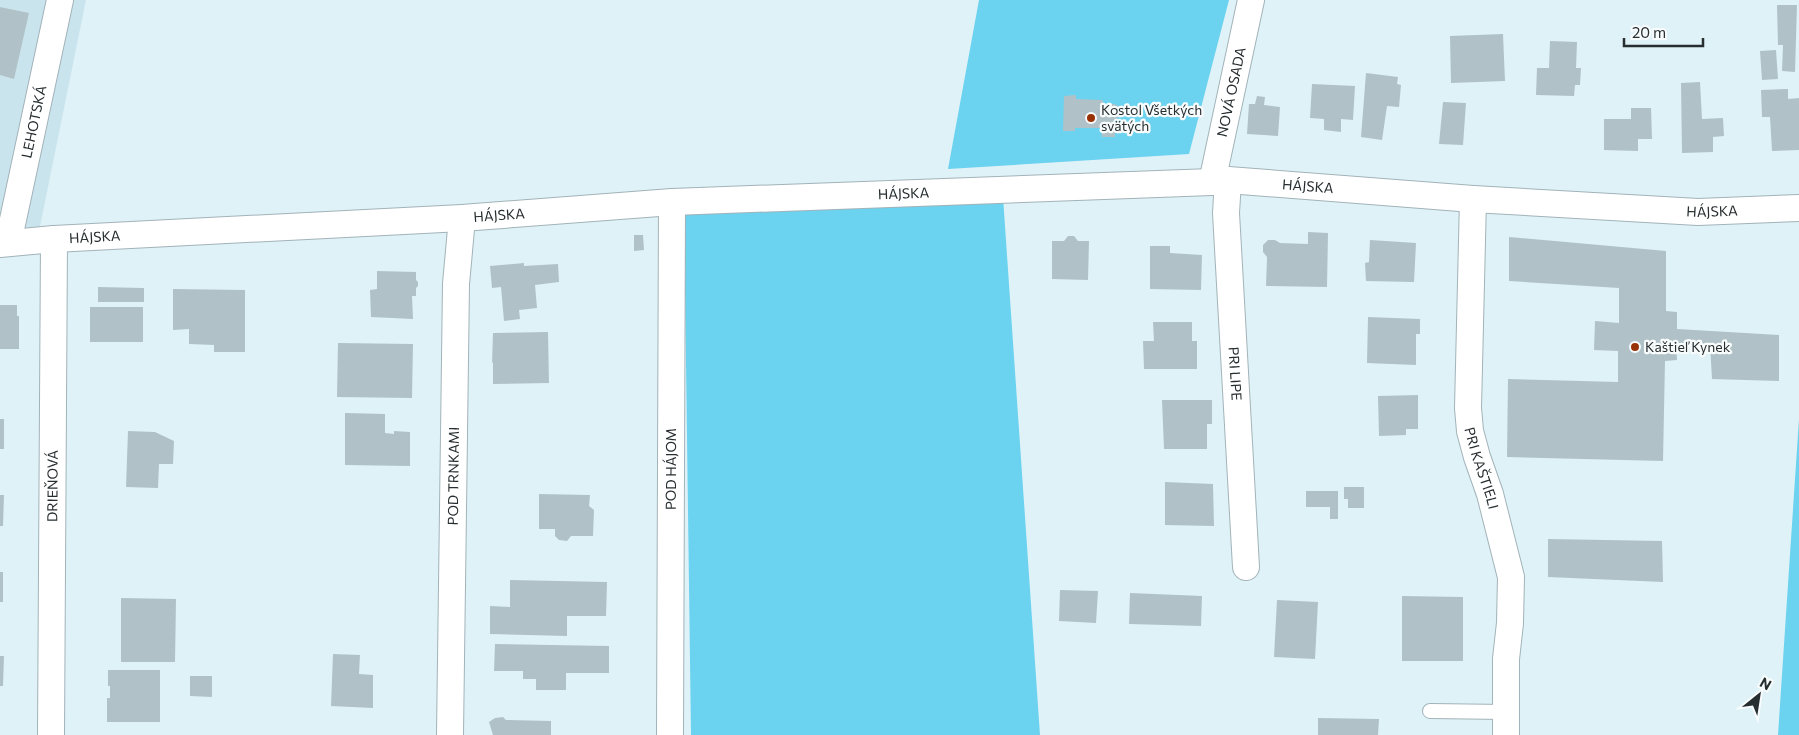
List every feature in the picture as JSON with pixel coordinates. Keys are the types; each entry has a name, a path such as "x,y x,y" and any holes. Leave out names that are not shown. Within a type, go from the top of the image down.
{"street":[{"name":"LEHOTSKÁ","path":"4,243 60,0"},
{"name":"NOVÁ OSADA","path":"1220,181 1250,0"},
{"name":"HÁJSKA","path":"4,243 462,218 672,202 1220,181 1473,199 1698,212 1799,208"},
{"name":"PRI LIPE","path":"1220,181 1226,213 1246,567"},
{"name":"PRI KAŠTIELI","path":"1473,199 1468,408 1470,431 1490,494 1511,577 1510,623 1506,659 1506,723"},
{"name":"POD HÁJOM","path":"670,735 672,202"},
{"name":"POD TRNKAMI","path":"450,735 456,284 462,218"},
{"name":"DRIEŇOVÁ","path":"51,735 54,239"}],"lane":[{"path":"1430,711 1506,723"}],"shaded area":[{"path":"0,0 86,0 37,241 0,241"},
{"path":"979,0 1229,0 1189,154 948,169"},
{"path":"1003,197 1040,735 691,735 684,212"},
{"path":"1799,419 1799,735 1778,735"}],"building":[{"path":"1777,5 1797,5 1795,72 1782,71 1783,45 1778,45"},
{"path":"0,7 29,13 14,79 0,75"},
{"path":"1503,34 1505,81 1451,83 1450,36"},
{"path":"1550,41 1577,42 1576,68 1581,68 1580,85 1575,85 1574,96 1536,95 1537,68 1549,68"},
{"path":"1776,50 1778,79 1762,80 1760,51"},
{"path":"1366,73 1398,77 1397,84 1401,85 1399,107 1387,106 1382,140 1361,137"},
{"path":"1700,82 1702,119 1723,118 1724,136 1713,137 1713,152 1682,153 1681,83"},
{"path":"1312,84 1355,86 1353,120 1341,119 1341,132 1324,130 1324,119 1310,118"},
{"path":"1788,89 1788,99 1799,98 1799,150 1772,151 1770,117 1762,117 1761,90"},
{"name":"Kostol Všetkých svätých","path":"1076,95 1076,99 1103,100 1103,104 1118,106 1120,114 1115,122 1115,137 1102,137 1101,128 1075,128 1075,131 1063,131 1064,96"},
{"path":"1257,96 1265,97 1264,105 1280,107 1278,136 1247,134 1249,104 1255,104"},
{"path":"1443,102 1466,103 1463,145 1439,144"},
{"path":"1631,108 1651,108 1652,139 1638,139 1638,151 1604,150 1604,119 1631,119"},
{"path":"1308,232 1328,233 1327,287 1266,286 1267,257 1263,252 1263,245 1268,240 1275,240 1280,243 1308,244"},
{"path":"634,235 643,235 644,250 634,251"},
{"path":"1068,236 1074,236 1078,241 1089,241 1088,280 1052,279 1052,241 1064,241"},
{"name":"Kaštieľ Kynek","path":"1509,237 1666,251 1666,311 1677,312 1677,329 1779,335 1779,381 1712,379 1710,344 1676,343 1677,360 1665,361 1663,461 1507,457 1508,379 1618,382 1618,351 1594,350 1595,321 1619,323 1619,288 1509,281"},
{"path":"1370,240 1416,243 1414,282 1366,281 1365,263 1369,262"},
{"path":"1150,246 1170,246 1170,253 1202,255 1201,290 1150,289"},
{"path":"524,263 524,266 558,264 559,282 535,285 537,308 519,310 520,319 504,321 501,287 492,288 490,266"},
{"path":"377,271 416,272 418,286 416,288 416,296 412,296 413,319 371,317 370,290 377,289"},
{"path":"98,287 144,288 144,302 98,302"},
{"path":"173,289 245,290 245,352 214,352 214,345 189,344 189,329 173,330"},
{"path":"0,305 17,305 19,349 0,349"},
{"path":"90,307 143,307 143,342 90,342"},
{"path":"1368,317 1420,319 1420,334 1416,334 1416,365 1367,363"},
{"path":"1153,322 1192,322 1192,341 1197,341 1197,369 1144,369 1143,341 1154,341"},
{"path":"548,332 549,383 493,384 493,333"},
{"path":"338,343 413,344 412,398 337,397"},
{"path":"1418,395 1418,429 1406,429 1406,435 1379,436 1378,396"},
{"path":"1162,400 1212,400 1212,424 1207,424 1207,449 1164,449"},
{"path":"345,413 385,414 385,433 394,434 394,431 410,432 410,466 345,465"},
{"path":"0,419 4,419 4,449 0,449"},
{"path":"128,431 155,432 174,441 173,464 159,464 158,488 126,487"},
{"path":"1165,482 1213,484 1214,526 1165,525"},
{"path":"1344,487 1364,487 1364,508 1348,508 1348,499 1344,499"},
{"path":"1306,491 1338,491 1338,519 1330,519 1330,507 1306,507"},
{"path":"539,494 590,495 589,506 594,510 593,536 571,536 567,541 559,540 555,536 555,529 539,529"},
{"path":"0,495 4,495 3,526 0,526"},
{"path":"1548,539 1662,541 1663,582 1548,577"},
{"path":"0,572 3,572 3,602 0,602"},
{"path":"510,580 607,582 606,616 567,616 567,636 490,634 490,606 510,607"},
{"path":"1060,590 1098,591 1096,623 1059,621"},
{"path":"1130,593 1202,596 1201,626 1129,624"},
{"path":"1402,596 1463,597 1463,661 1402,661"},
{"path":"121,598 176,599 175,662 121,662"},
{"path":"1277,600 1318,602 1315,659 1274,657"},
{"path":"495,644 609,646 609,673 566,673 566,690 536,690 536,679 523,679 523,671 494,671"},
{"path":"333,654 360,655 359,674 373,675 373,708 331,706"},
{"path":"0,656 4,656 3,686 0,686"},
{"path":"108,670 160,670 160,722 107,722 107,698 110,698"},
{"path":"190,676 212,676 212,697 190,696"},
{"path":"503,717 506,720 551,721 551,735 493,735 489,722 495,718"},
{"path":"1318,718 1379,719 1378,735 1318,735"}],"place":[{"name":"Kostol Všetkých svätých","path":"1091,118"},
{"name":"Kaštieľ Kynek","path":"1635,347"}]}
